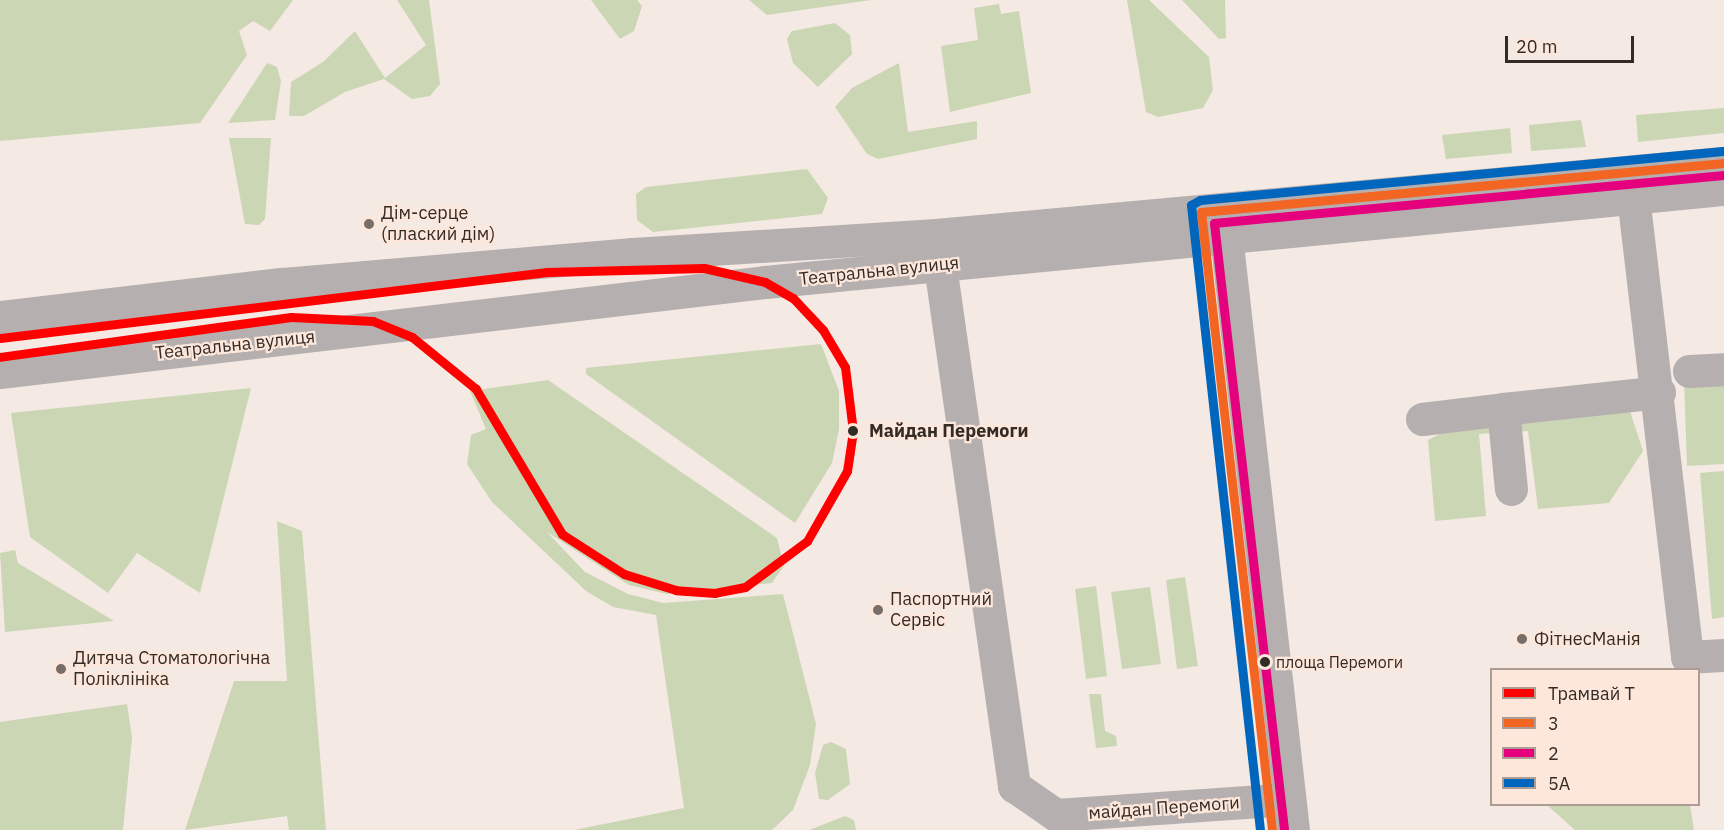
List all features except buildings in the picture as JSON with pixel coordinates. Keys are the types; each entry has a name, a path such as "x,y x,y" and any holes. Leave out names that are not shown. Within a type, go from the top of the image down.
{"street":[{"name":"Театральна вулиця","path":"1212,225 1724,163"},
{"name":"Театральна вулиця","path":"0,372 937,250 1212,225 1724,189"},
{"path":"1633,196 1659,392 1671,547 1687,657 1724,654"},
{"name":"майдан Перемоги","path":"937,250 1014,786 1056,815 1280,815 1212,225"},
{"name":"Театральна вулиця","path":"0,317 598,257 937,250"},
{"path":"1689,371 1724,369"},
{"path":"1422,419 1659,392"},
{"path":"1503,409 1511,489"}],"green space":[{"path":"0,0 293,0 270,31 253,21 239,31 247,55 200,123 0,141"},
{"path":"397,0 429,0 440,84 430,96 412,99 384,79 345,92 304,116 289,116 291,82 323,62 355,31 385,78 426,45"},
{"path":"591,0 637,0 642,6 634,31 620,39"},
{"path":"749,0 871,0 767,15"},
{"path":"1127,0 1149,0 1209,57 1213,90 1203,108 1158,117 1146,112"},
{"path":"1182,0 1225,0 1226,38 1219,39"},
{"path":"999,4 1001,14 1019,11 1031,93 950,112 941,46 978,40 974,8"},
{"path":"835,23 850,35 852,54 818,87 793,63 787,39 792,31"},
{"path":"267,63 277,67 281,81 275,120 228,123"},
{"path":"899,63 908,132 977,121 977,139 878,159 867,154 835,107 852,88"},
{"path":"1724,108 1724,133 1638,142 1636,115"},
{"path":"1581,120 1586,147 1531,151 1529,125"},
{"path":"1510,128 1512,153 1446,159 1442,135"},
{"path":"229,138 271,138 265,219 259,225 245,224"},
{"path":"807,169 828,198 822,214 653,232 637,220 636,194 646,187"},
{"path":"821,344 839,391 839,429 832,463 795,523 586,374 586,368"},
{"path":"1724,378 1724,464 1687,466 1684,379"},
{"path":"548,380 777,538 784,566 772,583 667,594 629,585 547,532 585,572 628,594 663,603 783,594 816,724 810,765 793,810 772,830 574,830 684,808 656,615 613,607 586,591 492,502 467,464 471,435 486,429 470,391"},
{"path":"251,388 200,593 137,553 108,593 30,537 11,413"},
{"path":"1626,399 1643,451 1609,503 1538,509 1528,431 1479,434 1486,516 1435,521 1428,440 1478,414"},
{"path":"1724,471 1724,617 1712,619 1700,473"},
{"path":"277,521 302,531 326,830 289,830 287,816 185,830 234,681 287,681"},
{"path":"15,550 18,563 114,621 5,632 0,553"},
{"path":"1185,577 1198,666 1177,669 1166,580"},
{"path":"1096,586 1107,676 1086,679 1075,589"},
{"path":"1150,587 1161,664 1122,669 1111,592"},
{"path":"1089,694 1101,694 1105,731 1116,736 1117,746 1096,748"},
{"path":"127,704 132,738 123,830 0,830 0,722"},
{"path":"831,742 846,749 850,784 828,800 819,799 815,773 823,745"},
{"path":"1548,806 1690,806 1694,830 1575,830"},
{"path":"845,816 854,820 856,830 809,830"}],"tram line":[{"name":"Т","path":"0,338 547,272 704,268 765,282 793,298 823,330 845,367 853,431 847,471 807,541 745,587 715,593 676,590 624,574 562,534 476,389 412,337 373,321 291,317 0,357"}],"transit line":[{"name":"5А","path":"1260,830 1191,205 1200,200 1723,151"},
{"name":"3","path":"1272,830 1201,212 1724,163"},
{"name":"2","path":"1284,829 1214,223 1724,175"}],"place":[{"name":"Дім-серце (плаский дім)","path":"369,224"},
{"name":"Майдан Перемоги","path":"853,431"},
{"name":"Паспортний Сервіс","path":"878,610"},
{"name":"ФітнесМанія","path":"1522,639"},
{"name":"площа Перемоги","path":"1265,662"},
{"name":"Дитяча Стоматологічна Поліклініка","path":"61,669"}]}
